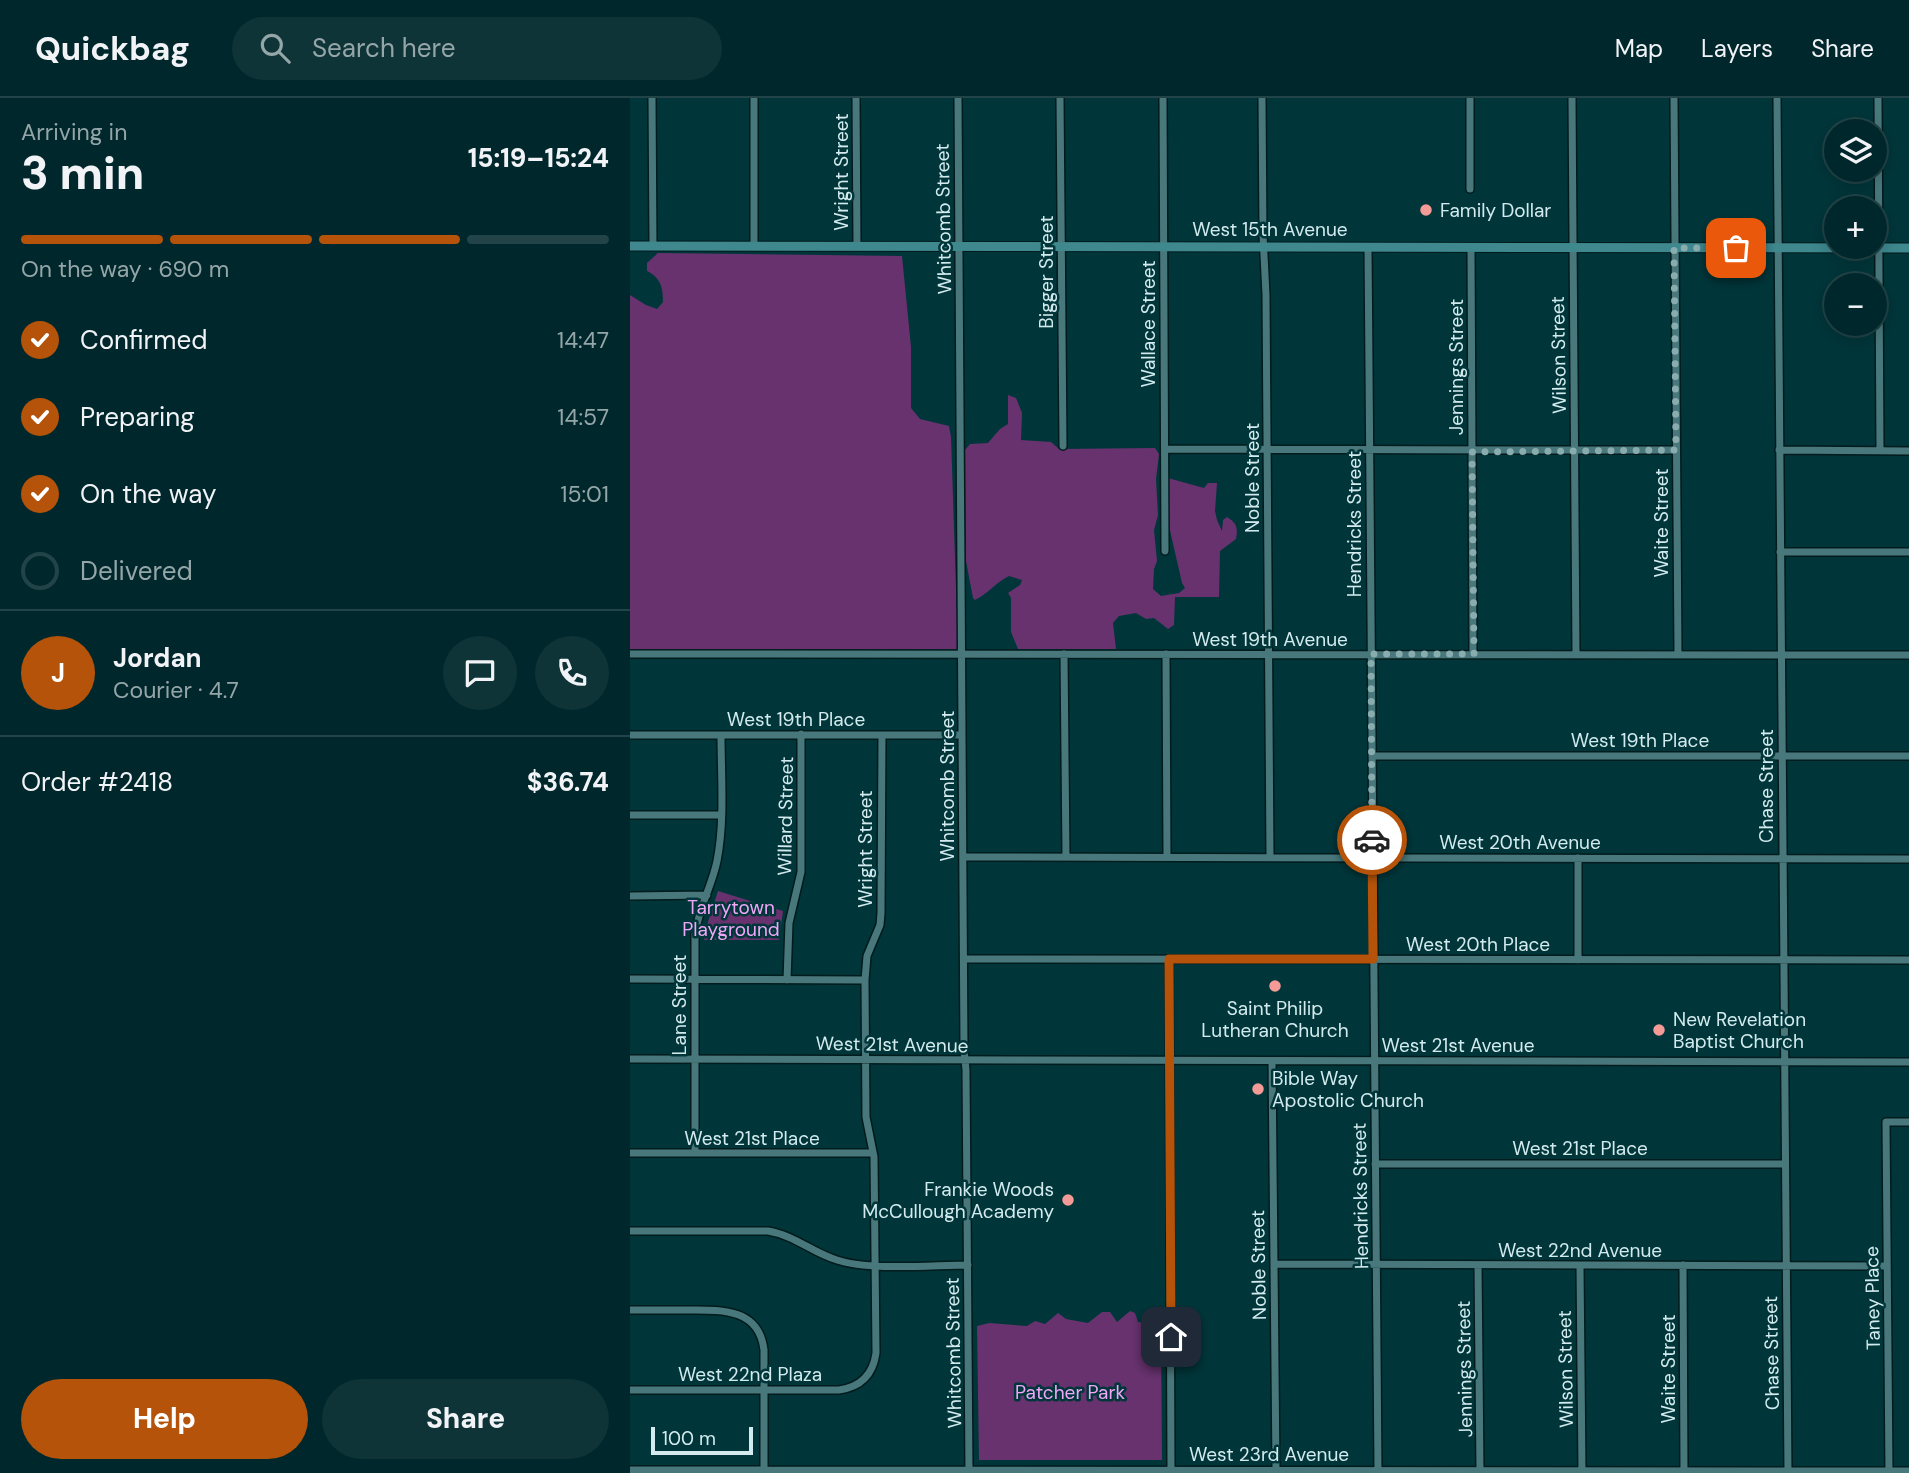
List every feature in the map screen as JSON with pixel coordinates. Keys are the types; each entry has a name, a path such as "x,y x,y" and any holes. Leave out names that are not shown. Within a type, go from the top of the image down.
{"main road":[{"name":"West 15th Avenue","path":"630,246 1824,248"},
{"name":"West 15th Avenue","path":"1887,248 1909,248"}],"street":[{"path":"652,98 653,246"},
{"path":"754,98 754,246"},
{"name":"Wright Street","path":"856,98 857,246"},
{"name":"Whitcomb Street","path":"958,98 969,1471"},
{"name":"Bigger Street","path":"1060,98 1063,446"},
{"name":"Wallace Street","path":"1163,98 1165,551"},
{"name":"Noble Street","path":"1262,98 1268,450 1270,857"},
{"path":"1470,98 1470,189"},
{"name":"Wilson Street","path":"1572,98 1576,654"},
{"name":"Waite Street","path":"1674,98 1678,654"},
{"name":"Chase Street","path":"1777,98 1787,1471"},
{"path":"1878,98 1879,196"},
{"name":"Hendricks Street","path":"1368,247 1378,1471"},
{"name":"Jennings Street","path":"1471,247 1474,654"},
{"path":"1879,259 1880,450"},
{"path":"1165,449 1472,452 1676,450"},
{"path":"1779,450 1909,451"},
{"path":"1780,552 1909,552"},
{"name":"West 19th Avenue","path":"630,654 1909,655"},
{"path":"1064,654 1066,858"},
{"path":"1166,654 1167,857"},
{"name":"Willard Street","path":"787,980 789,923 801,872 801,734"},
{"name":"West 19th Place","path":"630,735 962,735"},
{"name":"Lane Street","path":"695,1153 696,928 717,863 721,815 721,735"},
{"name":"Wright Street","path":"866,1378 876,1353 873,1153 866,1121 865,980 867,956 880,925 881,913 881,735"},
{"name":"West 19th Place","path":"1372,756 1909,756"},
{"path":"630,815 721,815"},
{"name":"West 20th Avenue","path":"963,857 1909,859"},
{"path":"1578,858 1578,960"},
{"path":"630,896 707,895"},
{"name":"West 20th Place","path":"964,959 1909,960"},
{"path":"1169,959 1171,1469"},
{"path":"630,979 865,980"},
{"name":"West 21st Avenue","path":"630,1059 1909,1062"},
{"name":"Noble Street","path":"1272,1061 1276,1469"},
{"name":"Taney Place","path":"1889,1472 1886,1122 1909,1122"},
{"name":"West 21st Place","path":"630,1153 873,1153"},
{"name":"West 21st Place","path":"1375,1164 1784,1164"},
{"path":"630,1231 768,1231 795,1238 837,1260 875,1265 968,1265"},
{"name":"West 22nd Avenue","path":"1274,1264 1887,1266"},
{"name":"Waite Street","path":"1683,1265 1684,1471"},
{"name":"Jennings Street","path":"1478,1266 1480,1471"},
{"name":"Wilson Street","path":"1580,1266 1582,1471"},
{"path":"630,1310 726,1311 738,1314 759,1332 763,1346 764,1469"},
{"path":"752,1324 758,1317"},
{"name":"West 22nd Plaza","path":"630,1390 845,1389 866,1378"},
{"name":"West 23rd Avenue","path":"630,1470 1909,1471"}],"green space":[{"path":"658,253 902,256 911,347 911,408 920,419 949,426 951,437 958,649 630,650 630,295 657,309 663,302 660,284 647,271 647,263"},
{"path":"1008,395 1016,398 1022,413 1021,440 1051,442 1059,449 1155,448 1159,454 1156,479 1158,515 1154,530 1157,561 1153,589 1161,596 1179,593 1185,588 1169,526 1168,478 1204,488 1208,483 1217,483 1217,520 1222,531 1223,520 1227,517 1235,524 1237,532 1236,539 1220,551 1219,597 1175,597 1174,625 1168,629 1154,618 1146,619 1136,613 1119,616 1113,623 1116,649 1018,649 1011,632 1011,598 1008,593 1020,585 1022,580 1009,576 975,600 966,561 965,450 970,444 988,443 1008,424"},
{"name":"Tarrytown Playground","path":"718,891 783,911 779,940 704,940"},
{"name":"Patcher Park","path":"1130,1311 1135,1313 1138,1322 1161,1325 1162,1460 979,1460 977,1326 989,1323 1027,1326 1035,1321 1045,1324 1058,1313 1066,1319 1088,1323 1102,1312 1110,1312 1117,1322"}],"way so far":[{"path":"1372,840 1371,654 1474,654 1472,452 1676,450 1674,248 1736,248"}],"place":[{"name":"Family Dollar","path":"1426,210"},
{"name":"Saint Philip Lutheran Church","path":"1275,986"},
{"name":"New Revelation Baptist Church","path":"1659,1030"},
{"name":"Bible Way Apostolic Church","path":"1258,1089"},
{"name":"Frankie Woods McCullough Academy","path":"1068,1200"}],"route":[{"path":"1171,1337 1169,959 1373,959 1372,840"}]}
